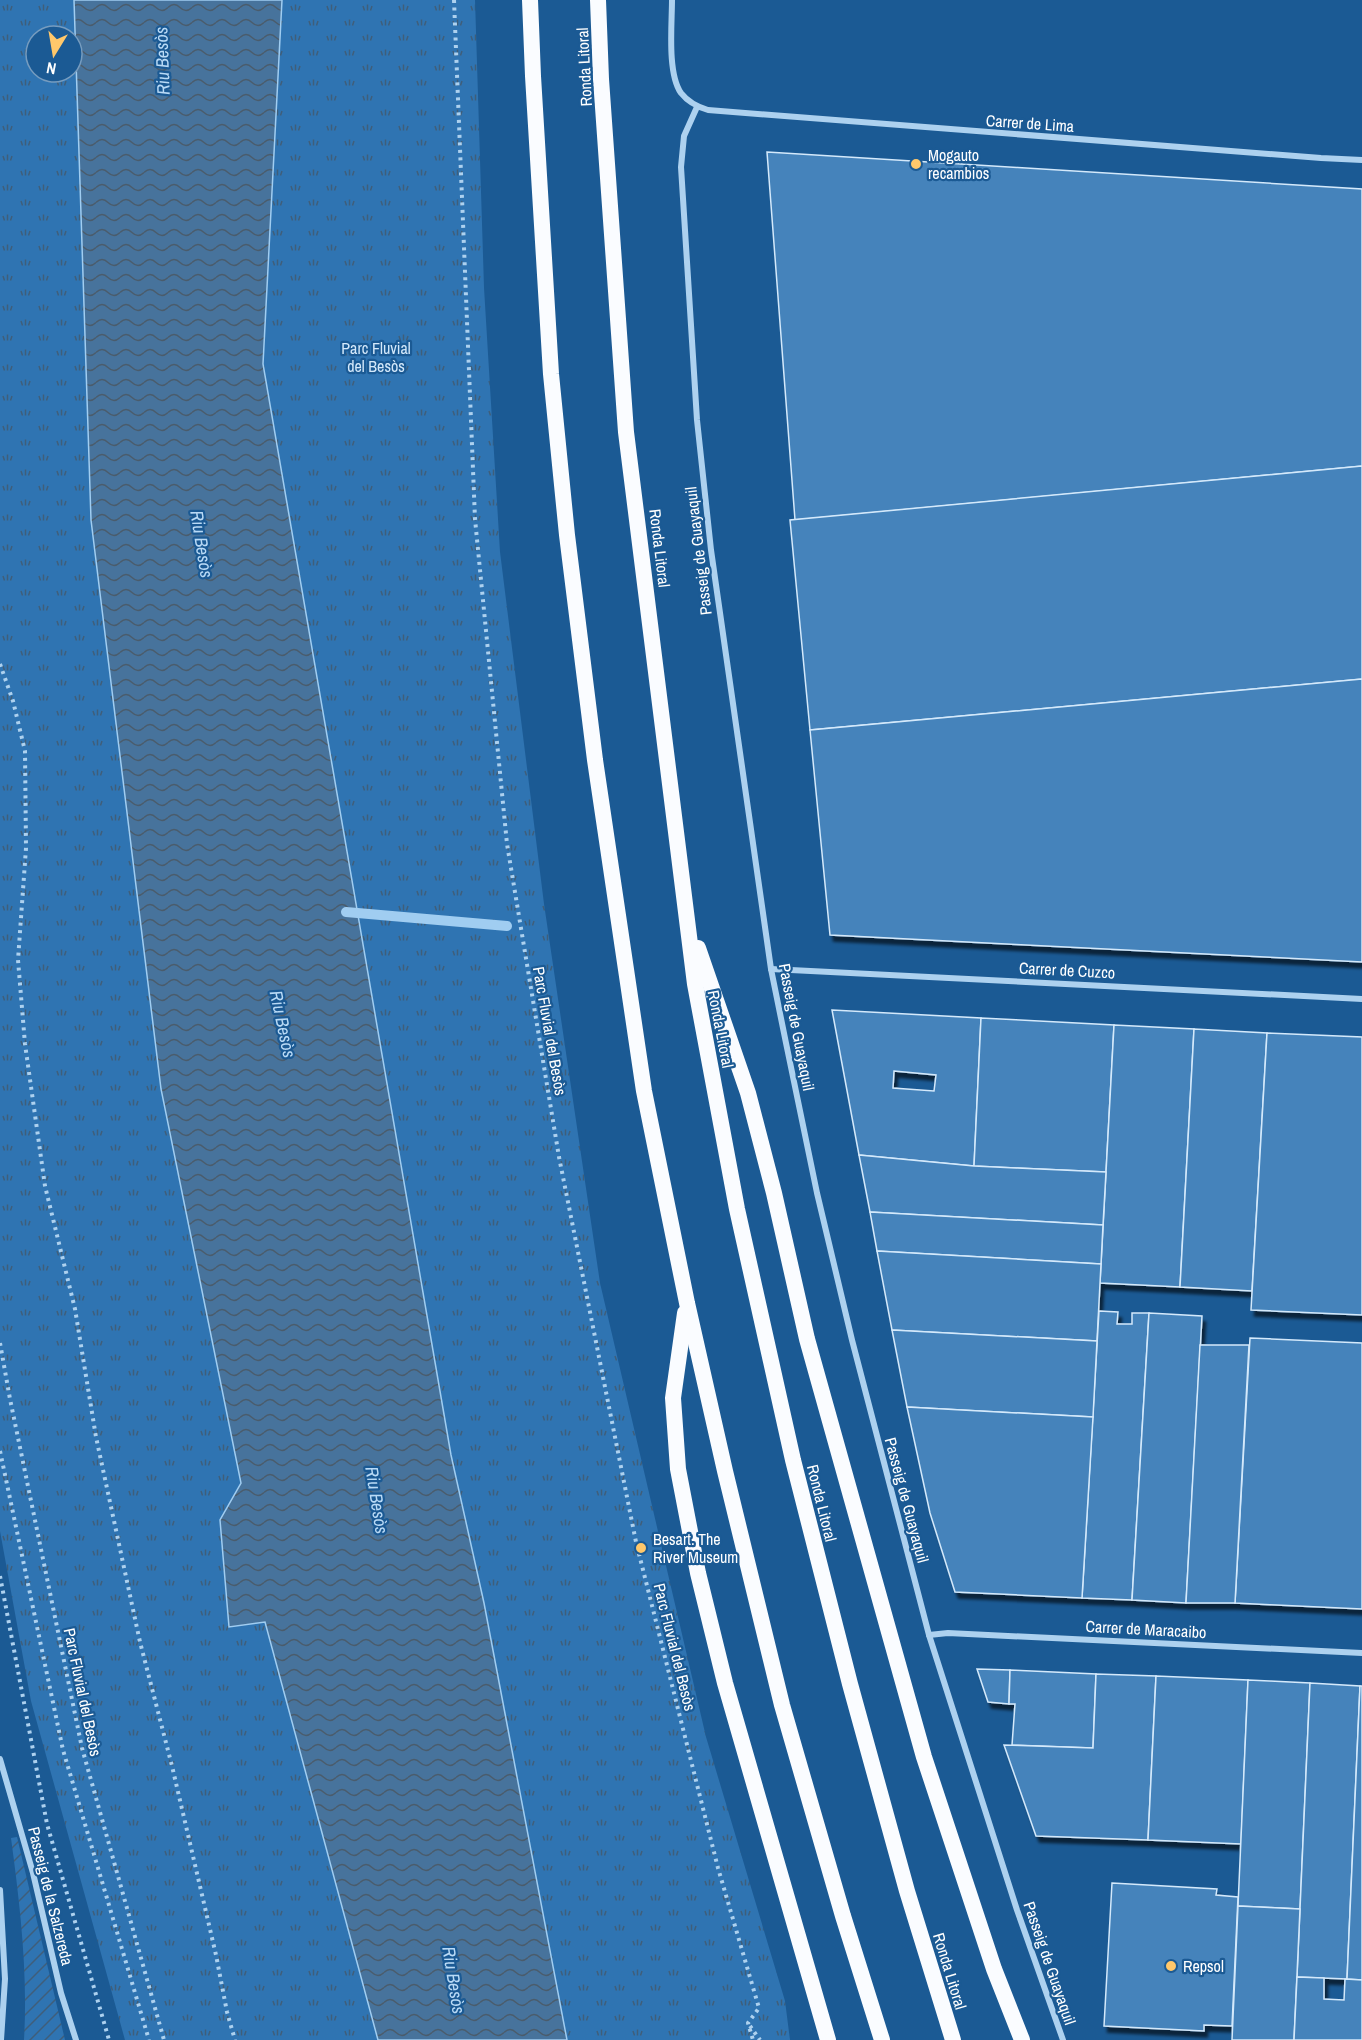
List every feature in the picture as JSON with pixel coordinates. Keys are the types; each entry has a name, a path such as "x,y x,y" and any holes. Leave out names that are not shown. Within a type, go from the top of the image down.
{"highway":[{"path":"530,0 551,374 567,535 595,760 644,1091 724,1472 782,1705 843,1916 882,2040"},
{"name":"Ronda Litoral","path":"598,0 601,79 626,432 695,984 737,1209 793,1460 900,1869 952,2040"},
{"path":"687,916 748,1093 774,1193 807,1339 924,1757 994,1969 1022,2040"},
{"path":"687,1303 673,1398 678,1469 698,1573 725,1683 828,2040"}],"street":[{"path":"672,0 672,61 675,81 681,92 698,106"},
{"name":"Carrer de Lima","path":"698,106 720,113 1362,160"},
{"name":"Passeig de Guayaquil","path":"698,106 684,136 681,167 697,420 727,671 771,969 819,1204 889,1487 929,1635 1017,1910 1063,2040"},
{"name":"Carrer de Cuzco","path":"771,969 1362,999"},
{"name":"Carrer de Maracaibo","path":"929,1635 948,1633 1362,1653"},
{"name":"Passeig de la Salzereda","path":"0,1759 33,1873 61,1993 76,2040"},
{"path":"0,1890 5,1979 1,2040"}],"path":[{"name":"Parc Fluvial del Besòs","path":"454,0 475,519 507,844 559,1157 636,1542 718,1868 759,2008 748,2023"},
{"path":"0,664 13,701 25,751 26,848 18,960 26,1044 45,1186 75,1309 96,1437 140,1642 175,1777 235,2040"},
{"name":"Parc Fluvial del Besòs","path":"0,1343 82,1748 164,2040"},
{"name":"Parc Fluvial del Besòs","path":"0,1451 63,1750 149,2040"},
{"path":"0,1576 47,1824 109,2040"},
{"path":"748,2023 753,2040"},
{"path":"748,2023 760,2040"}],"green space":[{"path":"0,0 74,0 75,24 24,24 24,84 77,84 91,520 161,1089 241,1483 220,1520 229,1626 265,1622 378,2040 125,2040 31,1701 0,1531"},
{"name":"Parc Fluvial del Besòs","path":"282,0 475,0 484,288 500,552 544,904 600,1283 706,1737 785,2001 790,2040 567,2040 484,1603 451,1455 263,364"},
{"path":"17,1837 65,2040 24,2040 24,1964 11,1838"}],"water":[{"name":"Riu Besòs","path":"74,0 282,0 263,364 451,1455 484,1603 567,2040 378,2040 265,1622 229,1627 220,1520 241,1483 161,1089 91,520 77,84 84,84 84,24 75,24"}],"building":[{"path":"767,152 1362,189 1362,466 795,520"},
{"path":"1362,466 1362,679 810,730 790,520"},
{"path":"1362,679 1362,962 830,935 810,730"},
{"path":"832,1010 981,1018 974,1166 859,1155","holes":["894,1071 936,1075 934,1091 893,1088"]},
{"path":"981,1018 1114,1025 1106,1172 974,1166"},
{"path":"1114,1025 1194,1029 1180,1287 1100,1283"},
{"path":"1194,1029 1267,1033 1252,1291 1180,1287"},
{"path":"1267,1033 1362,1037 1362,1315 1251,1310"},
{"path":"859,1155 974,1166 1106,1172 1103,1225 870,1212"},
{"path":"870,1212 1103,1225 1101,1264 877,1251"},
{"path":"877,1251 1101,1264 1097,1341 892,1330"},
{"path":"1099,1311 1118,1312 1117,1324 1132,1324 1132,1313 1149,1313 1132,1600 1082,1598"},
{"path":"1149,1313 1202,1316 1186,1603 1132,1600"},
{"path":"892,1330 1097,1341 1093,1417 907,1407"},
{"path":"1250,1338 1362,1343 1362,1609 1235,1603"},
{"path":"1200,1345 1249,1345 1235,1603 1186,1603"},
{"path":"907,1407 1093,1417 1082,1598 955,1592 930,1513"},
{"path":"977,1669 1010,1670 1009,1704 988,1702"},
{"path":"1010,1670 1096,1674 1093,1748 1012,1745 1015,1704 1009,1704"},
{"path":"1096,1674 1156,1676 1148,1840 1036,1836 1004,1745 1093,1748"},
{"path":"1156,1676 1248,1680 1241,1844 1148,1840"},
{"path":"1248,1680 1310,1683 1300,1909 1238,1906"},
{"path":"1310,1683 1360,1686 1347,1979 1297,1977"},
{"path":"1360,1686 1362,1686 1362,1980 1347,1979"},
{"name":"Repsol","path":"1112,1883 1217,1889 1216,1895 1238,1897 1232,2026 1204,2025 1204,2031 1104,2026"},
{"path":"1238,1906 1300,1909 1294,2040 1232,2040"},
{"path":"1297,1977 1324,1978 1324,1999 1344,2000 1345,1979 1362,1980 1362,2040 1294,2040"}],"waterway":[{"path":"346,912 507,926"}],"place":[{"name":"Mogauto recambios","path":"916,164"},
{"name":"Besart. The River Museum","path":"641,1548"},
{"name":"Repsol","path":"1171,1966"}]}
